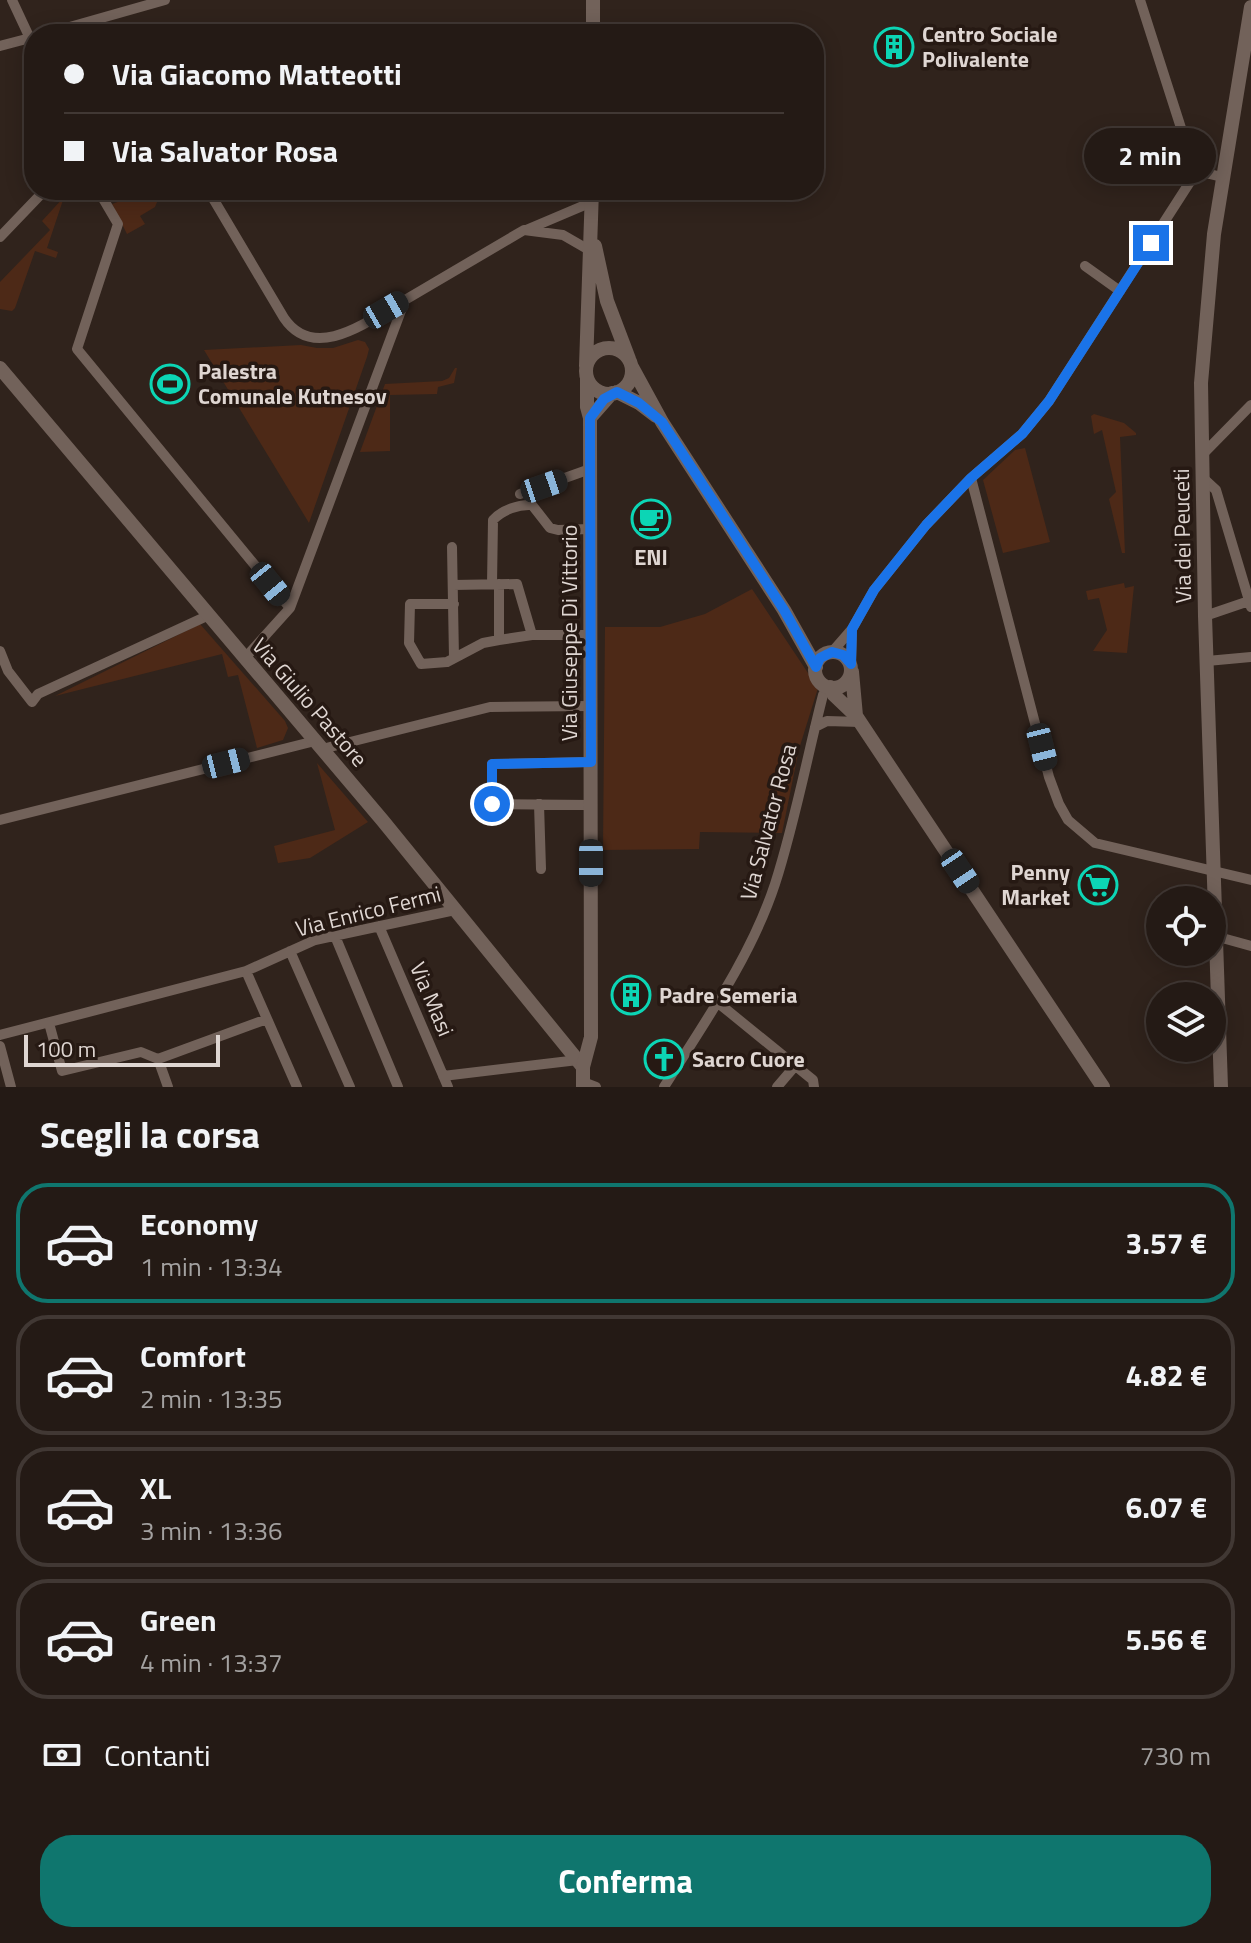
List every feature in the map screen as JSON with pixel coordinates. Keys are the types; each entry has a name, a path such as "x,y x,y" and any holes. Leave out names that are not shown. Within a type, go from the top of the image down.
{"main road":[{"path":"593,0 593,24"},
{"name":"Via dei Peuceti","path":"1215,886 1205,616 1203,354 1222,177 1251,7"},
{"path":"592,200 592,225 607,301 631,363 662,422 798,633 816,667 819,681 829,687 858,719 1103,1087"},
{"name":"Via Giuseppe Di Vittorio","path":"585,1076 591,1037 590,418 586,372 592,225"},
{"path":"590,418 615,393 630,381 631,363 623,353 613,349 590,357 586,372 598,391 615,393 639,403 662,422"},
{"name":"Via Giulio Pastore","path":"0,368 455,910 585,1076"},
{"path":"798,633 830,652 843,655 851,667 858,719"},
{"path":"816,667 820,658 830,652"},
{"path":"829,687 839,687 846,682 851,667"},
{"name":"Via dei Peuceti","path":"1216,966 1219,1066"},
{"path":"1214,1087 1219,1066"},
{"path":"1219,1066 1221,1087"}],"street":[{"path":"12,0 24,24"},
{"path":"80,24 165,0"},
{"path":"1140,0 1197,171"},
{"path":"0,46 24,42"},
{"path":"1197,171 1222,177"},
{"path":"830,652 852,629 864,604 926,525 971,478 1022,434 1049,401 1197,171"},
{"path":"0,237 35,200"},
{"path":"104,200 118,224 77,349 290,608"},
{"path":"214,200 284,318 296,331 314,338 335,338 524,230 584,200"},
{"path":"524,230 563,235 589,250"},
{"path":"1085,266 1120,291"},
{"path":"244,659 290,608 405,300"},
{"path":"1203,454 1251,405"},
{"path":"520,494 590,469"},
{"path":"971,478 1049,777 1068,820 1095,843 1251,880"},
{"path":"1203,478 1216,490 1250,604 1205,616"},
{"path":"499,640 493,520 500,512 527,504 539,511 550,528 590,529"},
{"path":"452,547 454,658"},
{"path":"453,585 517,584 532,635"},
{"path":"454,604 410,604 409,643 421,664 447,662 483,643 499,640 532,635 591,635"},
{"path":"0,651 8,671 32,702 38,694 207,616"},
{"path":"851,667 852,629"},
{"path":"1207,661 1251,657"},
{"name":"Via Salvator Rosa","path":"664,1087 749,944 775,884 823,695 829,687"},
{"path":"0,820 490,707 591,706"},
{"path":"815,727 827,721 858,719"},
{"path":"591,762 492,764 492,804 591,805"},
{"path":"539,804 541,869"},
{"name":"Via Enrico Fermi","path":"0,1035 246,971 315,940 455,910"},
{"name":"Via Masi","path":"379,926 448,1087"},
{"path":"335,936 398,1087"},
{"path":"1226,939 1251,946"},
{"path":"290,951 350,1087"},
{"path":"246,971 297,1087"},
{"path":"717,1002 813,1080 814,1087"},
{"path":"49,1023 62,1071 141,1052 158,1059 267,1019"},
{"path":"0,1046 11,1087"},
{"path":"158,1059 168,1087"},
{"path":"777,1087 795,1066"},
{"path":"443,1076 585,1076"}],"shaded area":[{"path":"63,200 47,248 58,252 56,258 35,251 15,308 12,311 0,309 0,282 50,230 42,221"},
{"path":"123,200 158,200 155,207 140,216 145,224 127,234 112,204"},
{"path":"358,340 365,342 369,349 367,357 309,523 204,350 301,345 333,348"},
{"path":"455,368 454,383 438,387 437,394 390,395 390,451 360,452 385,384 442,381 449,378"},
{"path":"1094,414 1124,423 1136,433 1120,437 1125,553 1122,553 1109,499 1116,492 1102,430 1094,434 1091,416"},
{"path":"1025,448 1050,542 1003,553 983,480 1015,450"},
{"path":"1124,583 1125,588 1134,586 1127,653 1093,651 1107,630 1099,598 1088,600 1086,591"},
{"path":"752,589 818,688 799,749 782,833 700,832 699,849 603,850 605,627 660,627 705,614"},
{"path":"200,624 285,721 288,728 283,740 257,748 238,675 228,677 222,654 55,696"},
{"path":"317,763 368,822 310,858 278,863 274,846 335,830"}],"place":[{"name":"Centro Sociale Polivalente","path":"894,47"},
{"name":"Palestra Comunale Kutnesov","path":"170,384"},
{"name":"ENI","path":"651,519"},
{"name":"Penny Market","path":"1098,885"},
{"name":"Padre Semeria","path":"631,995"},
{"name":"Sacro Cuore","path":"664,1059"}],"route":[{"path":"492,804 492,764 591,762 590,418 604,399 617,392 639,403 662,422 784,610 816,667 820,658 832,652 840,653 851,664 852,629 874,590 926,525 971,478 1022,434 1049,401 1151,243"}]}
